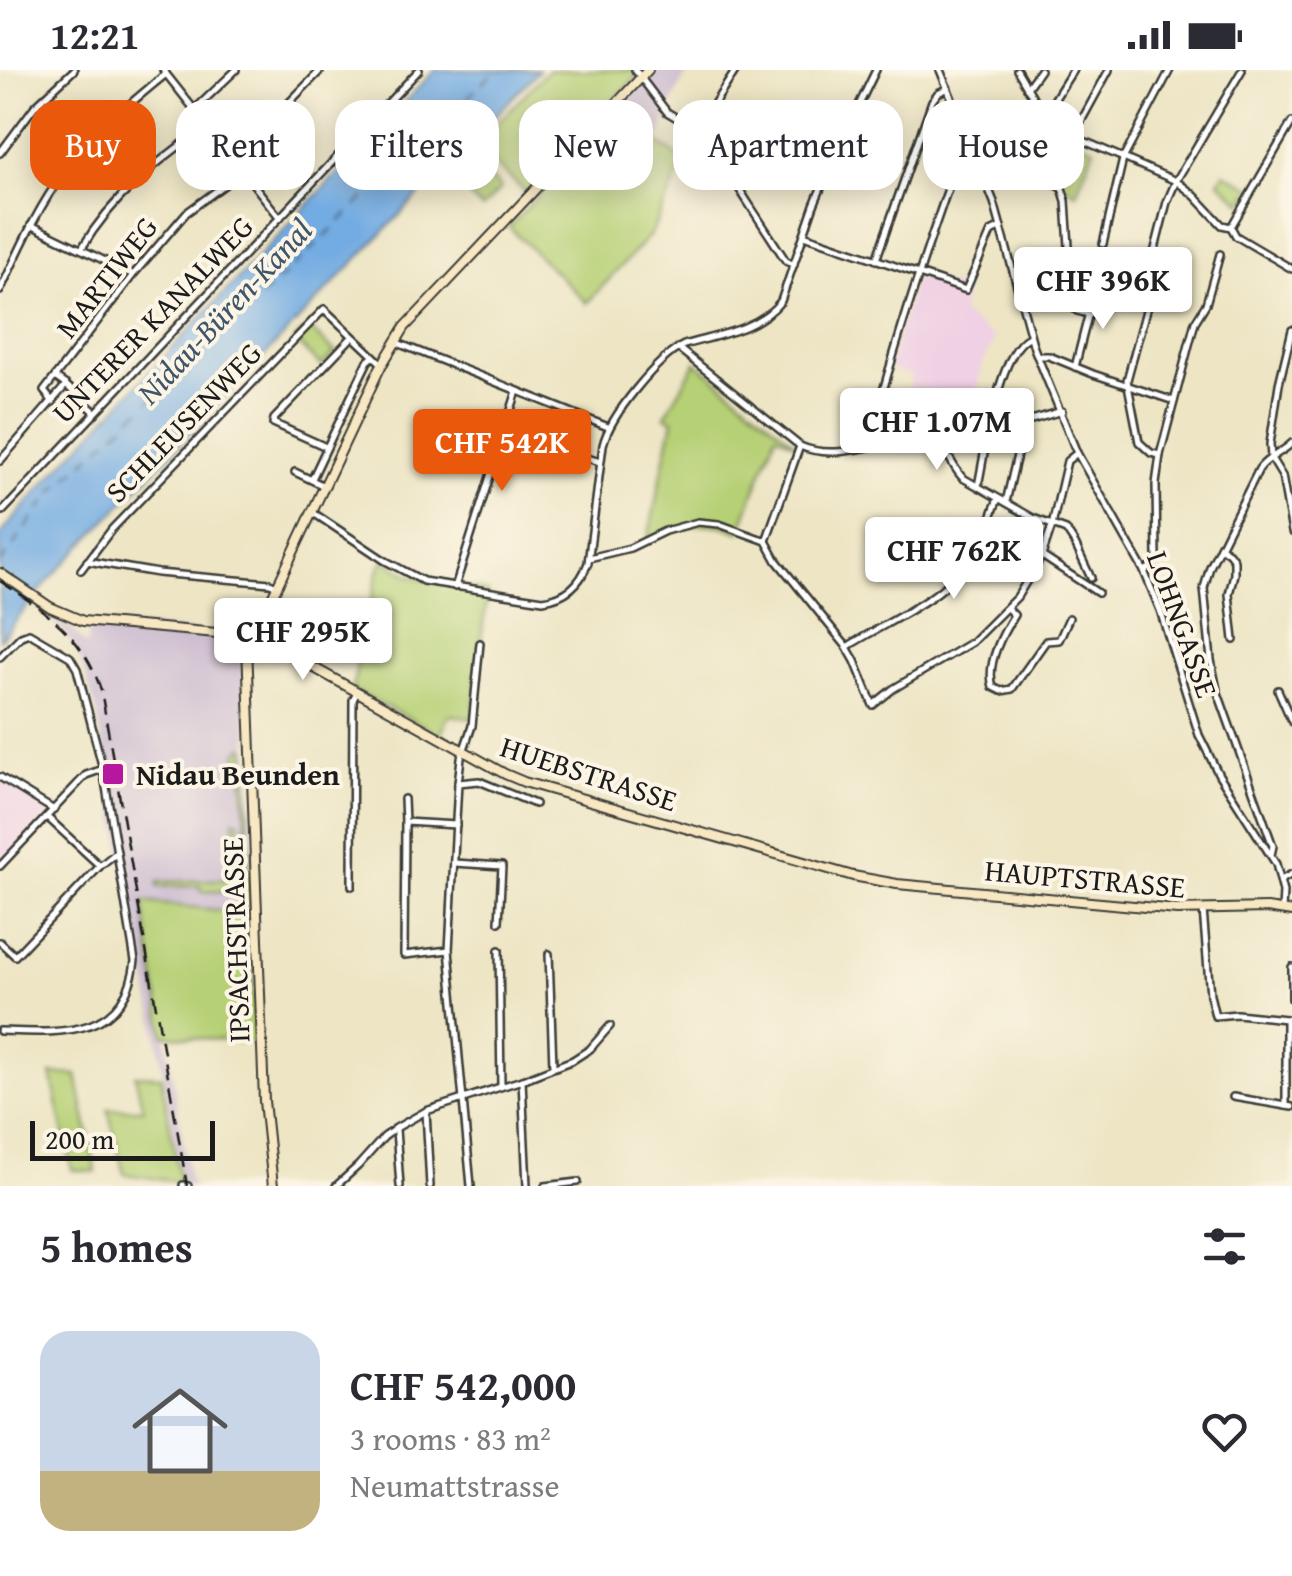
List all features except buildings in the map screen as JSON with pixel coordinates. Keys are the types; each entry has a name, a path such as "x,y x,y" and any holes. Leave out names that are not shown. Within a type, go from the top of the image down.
{"main road":[{"path":"252,634 242,630 240,642 246,645 253,641 252,634 395,342 641,72"},
{"path":"0,574 46,605 90,622 239,635"},
{"name":"HUEBSTRASSE","path":"252,634 524,782 874,881"},
{"name":"IPSACHSTRASSE","path":"246,645 264,1084 273,1186"},
{"name":"HAUPTSTRASSE","path":"874,881 1130,906 1287,911"}],"street":[{"path":"0,153 35,106 74,70"},
{"path":"204,100 236,70"},
{"path":"292,100 322,70"},
{"name":"UNTERER KANALWEG","path":"0,511 420,70"},
{"path":"717,100 736,70"},
{"path":"312,512 426,582 534,600 557,598 576,585 589,558 608,427 656,366 678,348 756,323 771,314 781,301 837,150 876,70"},
{"name":"LOHNGASSE","path":"940,70 953,100"},
{"path":"1016,70 1034,100"},
{"path":"1026,88 1040,70"},
{"path":"1054,100 1073,70"},
{"path":"1084,117 1109,70"},
{"path":"1102,244 1123,159 1170,70"},
{"path":"1160,455 1151,453 1139,442 1127,380 1148,303 1144,292 1176,181 1242,70"},
{"path":"0,290 62,176 116,114 165,72 186,100"},
{"path":"641,72 673,116"},
{"path":"876,260 932,100 948,88"},
{"path":"1231,226 1292,122"},
{"path":"1084,141 1176,181 1222,225 1231,226"},
{"path":"82,248 116,203 144,174 176,150"},
{"name":"MARTIWEG","path":"53,402 44,392 133,275 186,213 217,190"},
{"path":"257,190 280,218"},
{"path":"740,190 786,261 794,265"},
{"path":"868,446 947,190"},
{"name":"LOHNGASSE","path":"989,190 1030,337 1077,452 1144,571 1199,735 1271,855 1287,911"},
{"path":"1063,190 1074,307 1090,314"},
{"path":"32,225 133,275"},
{"path":"1231,226 1236,236 1292,270"},
{"path":"804,235 966,290 991,232 1001,227"},
{"path":"1144,571 1157,558 1156,484 1160,455 1195,322 1206,304 1220,254"},
{"path":"1075,367 1095,289"},
{"name":"SCHLEUSENWEG","path":"81,570 138,501 324,308 352,337"},
{"path":"1292,330 1270,436 1271,458 1282,476 1292,532"},
{"path":"326,447 274,420 352,337 382,364"},
{"path":"978,486 1002,375 1020,343 1030,337"},
{"path":"395,342 608,427"},
{"path":"678,348 800,446 816,453 923,438 939,444 960,476 1066,530 1090,578"},
{"path":"312,479 373,356"},
{"path":"1038,356 1049,356 1174,401"},
{"name":"MARTIWEG","path":"56,378 95,412"},
{"name":"MARTIWEG","path":"0,460 66,385"},
{"path":"456,588 517,390"},
{"path":"923,438 933,396"},
{"path":"1006,502 1024,425 1062,411"},
{"path":"527,439 602,463"},
{"path":"1271,855 1273,846 1220,701 1204,588 1259,469 1292,443"},
{"path":"766,541 800,446"},
{"path":"589,558 630,548 665,531 698,522 719,524 766,541 776,560 855,660 872,705 972,642 1008,608 1042,556 1067,460 1077,452"},
{"path":"295,472 324,486"},
{"path":"847,648 924,603 952,580 981,542 998,498"},
{"path":"1220,547 1234,560 1229,594 1234,640"},
{"path":"1042,556 1098,593"},
{"path":"87,561 278,586"},
{"path":"1008,608 1014,615 1003,632 990,678 993,687 1001,691 1012,690 1046,642 1059,640 1070,618"},
{"path":"0,657 19,637 28,634 72,660 79,674 103,768 136,961 134,978 124,997 109,1015 86,1028 0,1032"},
{"path":"471,1186 450,950 458,783 472,726 480,643"},
{"path":"1278,690 1292,722"},
{"path":"352,886 356,692"},
{"path":"0,866 86,775 103,768"},
{"path":"0,777 54,810"},
{"path":"458,783 479,781 535,804"},
{"path":"404,799 404,955 450,950"},
{"path":"47,818 100,866"},
{"path":"405,822 456,825"},
{"path":"0,942 15,956 118,852"},
{"path":"454,864 502,866 499,922"},
{"path":"1281,880 1292,874"},
{"path":"1203,910 1215,1016 1289,1019 1289,1107 1233,1098"},
{"path":"499,950 501,1086"},
{"path":"549,954 553,1066"},
{"path":"1292,967 1292,999"},
{"path":"341,1184 372,1147 426,1110 572,1060 590,1048 610,1026"},
{"path":"522,1080 527,1186"},
{"path":"426,1110 430,1186"},
{"path":"396,1128 400,1186"},
{"path":"545,1186 578,1182"}],"shaded area":[{"path":"625,70 688,70 658,143 653,138 653,100 622,100"},
{"path":"917,274 966,290 961,313 995,339 983,363 973,407 909,389 911,376 888,368"},
{"path":"44,608 87,646 90,622 239,635 244,644 256,913 143,903 190,1183 197,1186 183,1186 97,712 78,653 64,632 41,611"},
{"path":"0,777 54,810 0,866"}],"green space":[{"path":"548,70 635,70 639,74 614,100 519,100"},
{"path":"519,100 519,186 499,167 499,121"},
{"path":"653,138 673,153 673,187 651,234 587,303 509,227 544,190 653,190"},
{"path":"1084,144 1094,148 1084,173"},
{"path":"1224,173 1252,187 1243,203 1219,182"},
{"path":"499,186 501,188 482,208 463,190 499,190"},
{"path":"308,327 335,352 321,366 294,340"},
{"path":"696,362 799,446 776,434 740,531 703,524 648,539 673,420 665,416"},
{"path":"384,560 411,576 488,592 473,719 452,715 441,735 352,689 378,571"},
{"path":"243,747 252,896 246,906 240,899 246,827 237,753"},
{"path":"234,819 239,821 240,879 222,891 202,892 201,886 158,887 158,882 236,879"},
{"path":"143,902 251,916 256,1043 164,1035"},
{"path":"51,1074 77,1075 96,1172 72,1170"},
{"path":"135,1075 161,1076 180,1182 124,1174 108,1109 143,1109"}],"water":[{"path":"435,70 539,70 499,112 499,100 407,100"},
{"name":"Nidau-Büren-Kanal","path":"335,176 335,190 424,190 50,579 0,640 0,535"}],"ferry route":[{"path":"0,564 53,491 291,269 496,70"}],"railway":[{"path":"0,581 61,626 84,654 101,690 187,1186"}],"place":[{"name":"Nidau Beunden","path":"113,774"}]}
